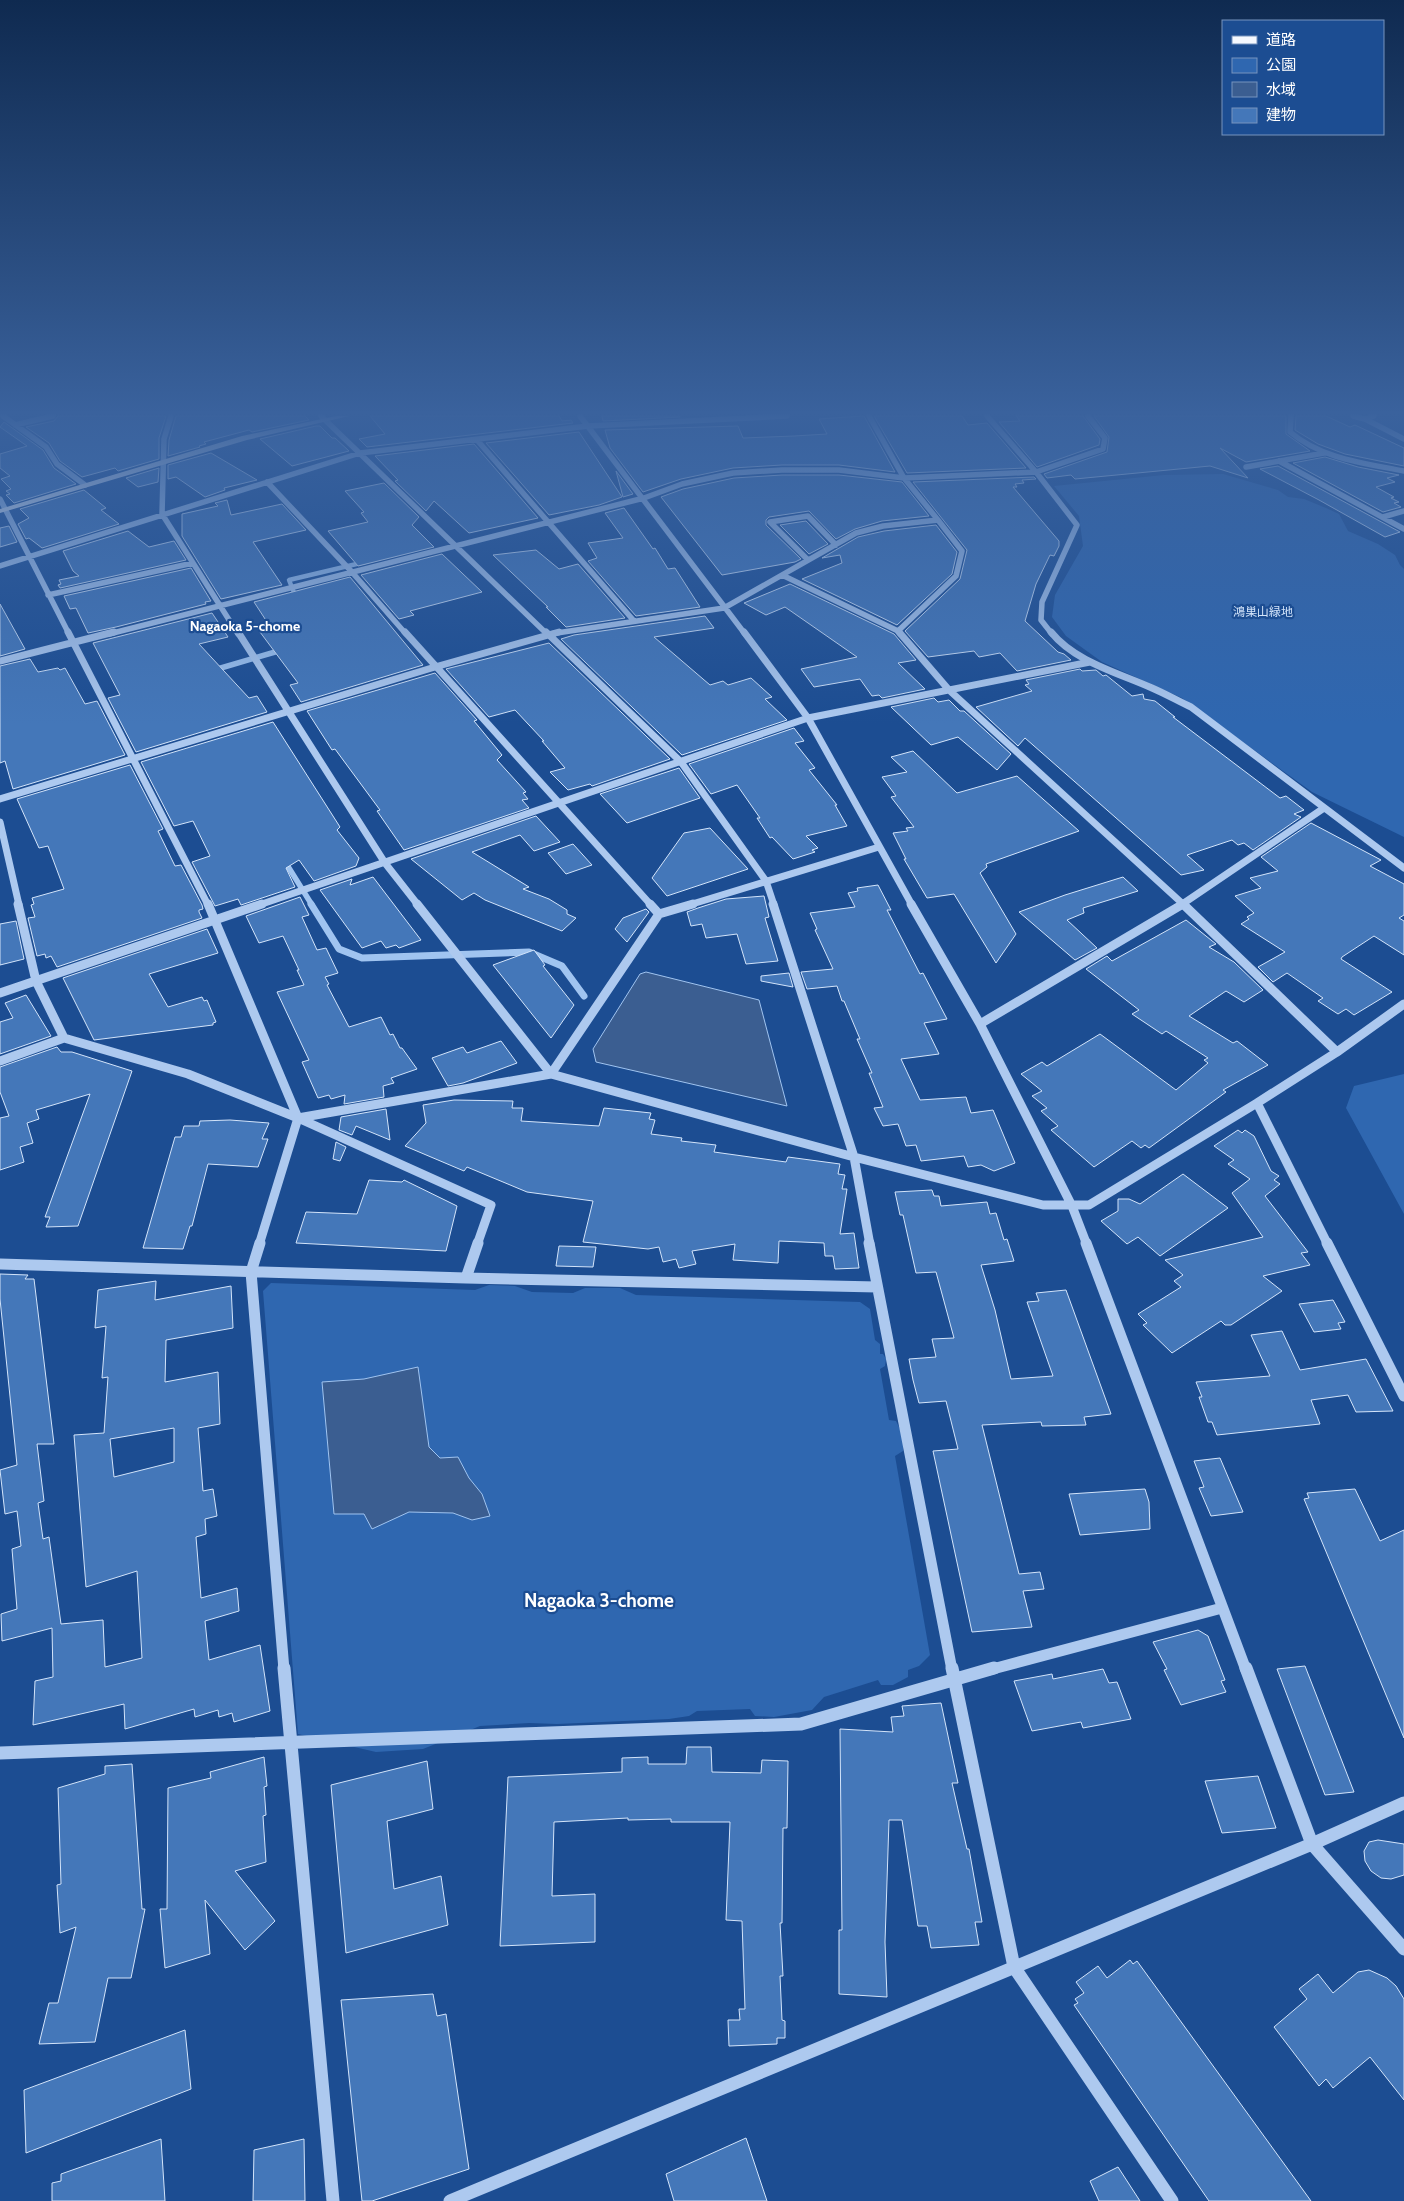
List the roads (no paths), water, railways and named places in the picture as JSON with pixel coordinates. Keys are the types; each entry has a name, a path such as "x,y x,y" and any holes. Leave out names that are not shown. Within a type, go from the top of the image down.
{"street":[{"path":"7,519 29,557 216,920 298,1118 251,1272 290,1743 333,2201"},
{"path":"0,566 147,519"},
{"path":"165,519 385,863 551,1074"},
{"path":"302,519 351,571 659,914"},
{"path":"427,519 681,762 766,881 854,1157 877,1287 954,1679 1014,1967 1172,2201"},
{"path":"546,519 634,621"},
{"path":"0,661 562,519"},
{"path":"659,519 808,718 878,847 980,1024 1072,1206 1312,1844 1404,1949"},
{"path":"791,519 770,522 808,560"},
{"path":"811,519 836,545"},
{"path":"1072,519 1077,525 1042,602 1040,620 1056,640 1090,662 1155,689 1191,707 1404,868"},
{"path":"1387,519 1404,529"},
{"path":"0,799 435,666 548,634 724,608 856,533 883,526 938,520 962,552 956,576 898,631"},
{"path":"48,595 193,563"},
{"path":"782,575 898,631 949,690 1183,904 1337,1052"},
{"path":"0,993 560,804 808,718 1090,662"},
{"path":"980,1024 1183,904 1324,808"},
{"path":"0,822 36,981 64,1038"},
{"path":"551,1074 659,914 878,847"},
{"path":"298,1118 551,1074 854,1157 1043,1205 1089,1205 1337,1052 1404,1004"},
{"path":"0,1060 64,1038 188,1074 298,1118 491,1205 466,1278"},
{"path":"1257,1102 1404,1396"},
{"path":"0,1264 466,1278 877,1287"},
{"path":"0,1753 801,1724 954,1679 1222,1608"},
{"path":"450,2201 1312,1844 1404,1803"}],"water":[{"path":"646,972 759,1000 787,1106 596,1062 593,1049 640,974"},
{"path":"418,1367 429,1447 440,1458 458,1457 469,1478 482,1494 490,1516 472,1520 453,1513 409,1512 372,1529 364,1514 334,1514 322,1382 364,1379"}],"waterway":[{"path":"297,600 289,580 365,562"},
{"path":"214,670 282,650"},
{"path":"284,860 312,905"},
{"path":"311,904 339,949 362,958 529,952 562,966 584,996"}],"district":[{"name":"Nagaoka 5-chome","path":"245,626"},
{"name":"Nagaoka 3-chome","path":"599,1600"}],"park label":[{"name":"鴻巣山緑地","path":"1263,611"}]}
